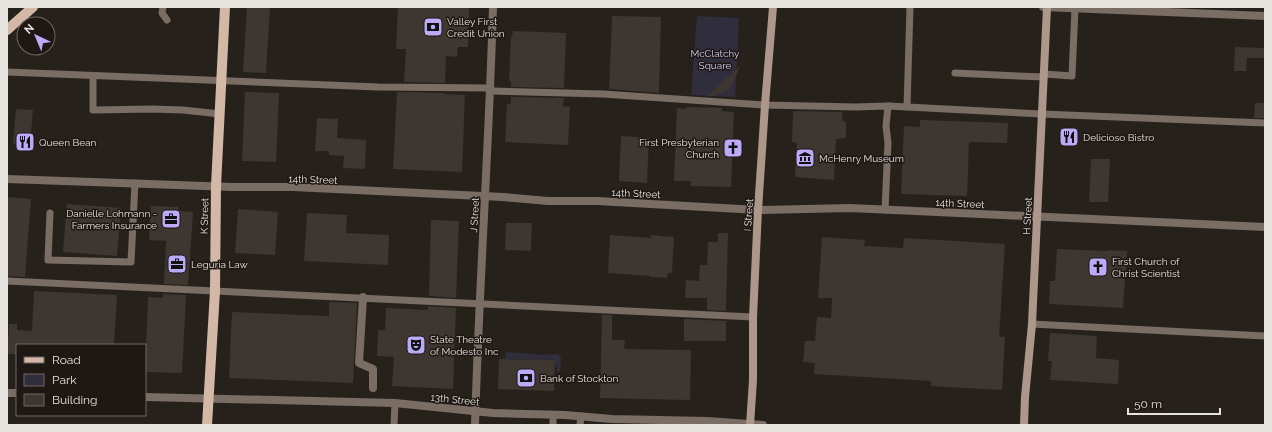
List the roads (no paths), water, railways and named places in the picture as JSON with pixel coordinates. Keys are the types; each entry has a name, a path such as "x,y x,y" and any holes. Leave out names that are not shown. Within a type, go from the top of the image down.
{"main road":[{"path":"7,30 33,7"},
{"name":"K Street","path":"207,425 215,291 216,186 225,7"},
{"name":"I Street","path":"750,425 754,380 753,317 758,210 773,7"},
{"name":"H Street","path":"1024,425 1025,397 1032,324 1047,7"}],"street":[{"name":"J Street","path":"475,425 491,90 493,7"},
{"path":"1042,7 1214,10 1265,16"},
{"name":"14th Street","path":"7,179 233,187 293,187 485,196 548,201 605,202 758,210 850,208 1265,227"},
{"path":"363,297 359,363 373,369 373,388"},
{"name":"13th Street","path":"146,397 395,403 493,413 581,416 612,422 707,421 763,425"}],"lane":[{"path":"163,7 162,13 167,20"},
{"path":"906,107 910,7"},
{"path":"955,73 1018,76 1072,76 1075,8"},
{"path":"7,72 378,88 603,94 765,105 855,107 888,106 1265,123"},
{"path":"93,76 93,110 183,110 220,114"},
{"path":"885,210 888,143 886,126 888,106"},
{"path":"50,213 48,260 131,262 135,183"},
{"path":"7,281 753,317"},
{"path":"1032,324 1265,336"},
{"path":"394,425 395,403"},
{"path":"553,415 553,425"},
{"path":"580,425 581,416"}],"place":[{"name":"Valley First Credit Union","path":"433,27"},
{"name":"Delicioso Bistro","path":"1069,137"},
{"name":"Queen Bean","path":"25,142"},
{"name":"First Presbyterian Church","path":"733,148"},
{"name":"McHenry Museum","path":"805,158"},
{"name":"Danielle Lohmann - Farmers Insurance","path":"171,219"},
{"name":"Leguria Law","path":"177,264"},
{"name":"First Church of Christ Scientist","path":"1098,267"},
{"name":"State Theatre of Modesto Inc","path":"416,345"},
{"name":"Bank of Stockton","path":"526,378"}],"park label":[{"name":"McClatchy Square","path":"715,58"}]}
